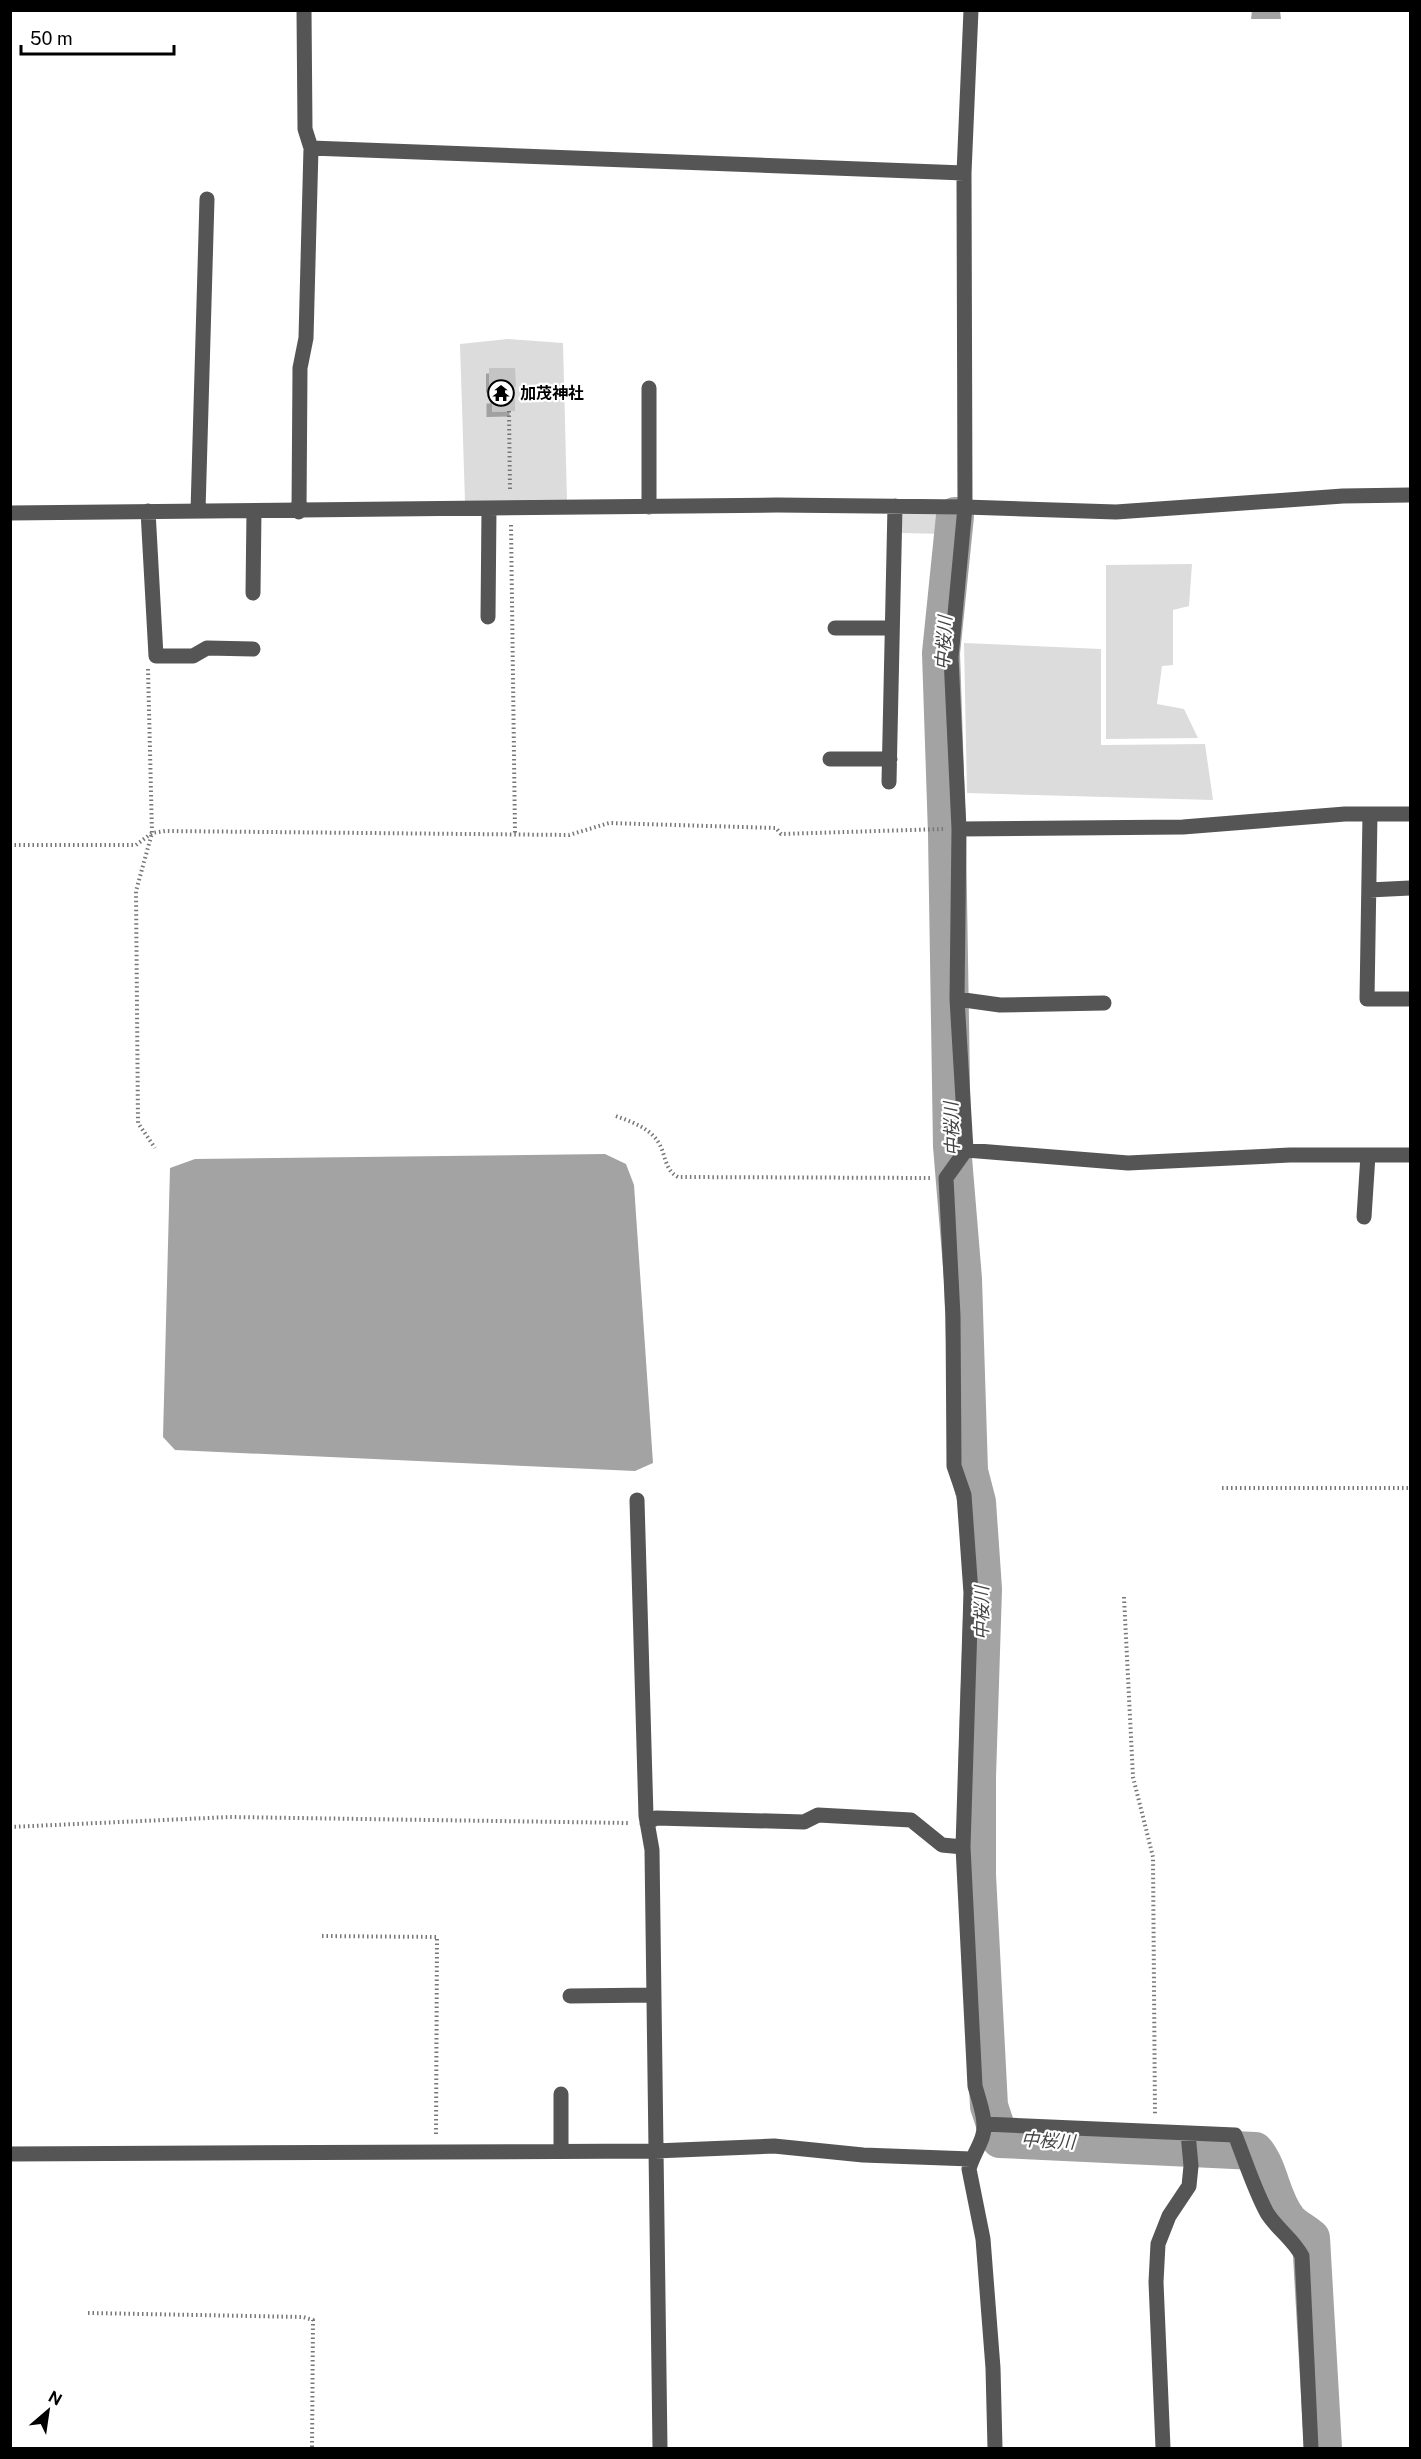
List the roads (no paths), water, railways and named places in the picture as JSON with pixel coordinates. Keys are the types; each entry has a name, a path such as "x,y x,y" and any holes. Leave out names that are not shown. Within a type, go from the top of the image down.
{"street":[{"path":"298,512 300,368 306,338 311,148 305,129 304,10"},
{"path":"971,10 964,173 965,507 951,657 959,829 957,999 963,1154 949,1175 954,1466 964,1495 971,1593 963,1847 975,2086 992,2124"},
{"path":"311,148 964,173"},
{"path":"198,511 207,199"},
{"path":"649,388 649,507"},
{"path":"10,513 895,506 1116,512 1343,496 1410,495"},
{"path":"889,782 895,506"},
{"path":"489,509 489,616"},
{"path":"148,511 156,656 193,656 207,648 254,649"},
{"path":"253,593 254,512"},
{"path":"835,628 892,628"},
{"path":"830,759 890,759"},
{"path":"959,829 1183,826 1370,814 1410,814"},
{"path":"1370,814 1368,999 1410,999"},
{"path":"1369,890 1410,888"},
{"path":"957,999 1000,1005 1104,1003"},
{"path":"963,1154 1128,1163 1290,1155 1410,1155"},
{"path":"1364,1217 1368,1155"},
{"path":"637,1500 647,1823 652,1850 660,2448"},
{"path":"647,1823 656,1818 804,1822 818,1815 912,1820 942,1845 963,1847"},
{"path":"570,1996 654,1995"},
{"path":"561,2094 561,2151"},
{"path":"992,2124 1155,2131 1189,2140 1235,2135 1267,2212 1295,2242 1302,2256 1311,2448"},
{"path":"992,2124 971,2159 969,2169 982,2239 993,2368 995,2448"},
{"path":"1163,2448 1156,2282 1158,2244 1169,2216 1189,2186 1191,2166 1189,2140"},
{"path":"10,2154 655,2151 774,2146 864,2155 971,2159"}],"waterway":[{"name":"中桜川","path":"955,516 941,653 947,834 952,1146 963,1279 969,1471 977,1502 983,1589 977,1777 977,1875 989,2106 1000,2139 1255,2151 1265,2167 1282,2212 1290,2223 1311,2238 1323,2448"}],"place":[{"name":"加茂神社","path":"501,393"}]}
